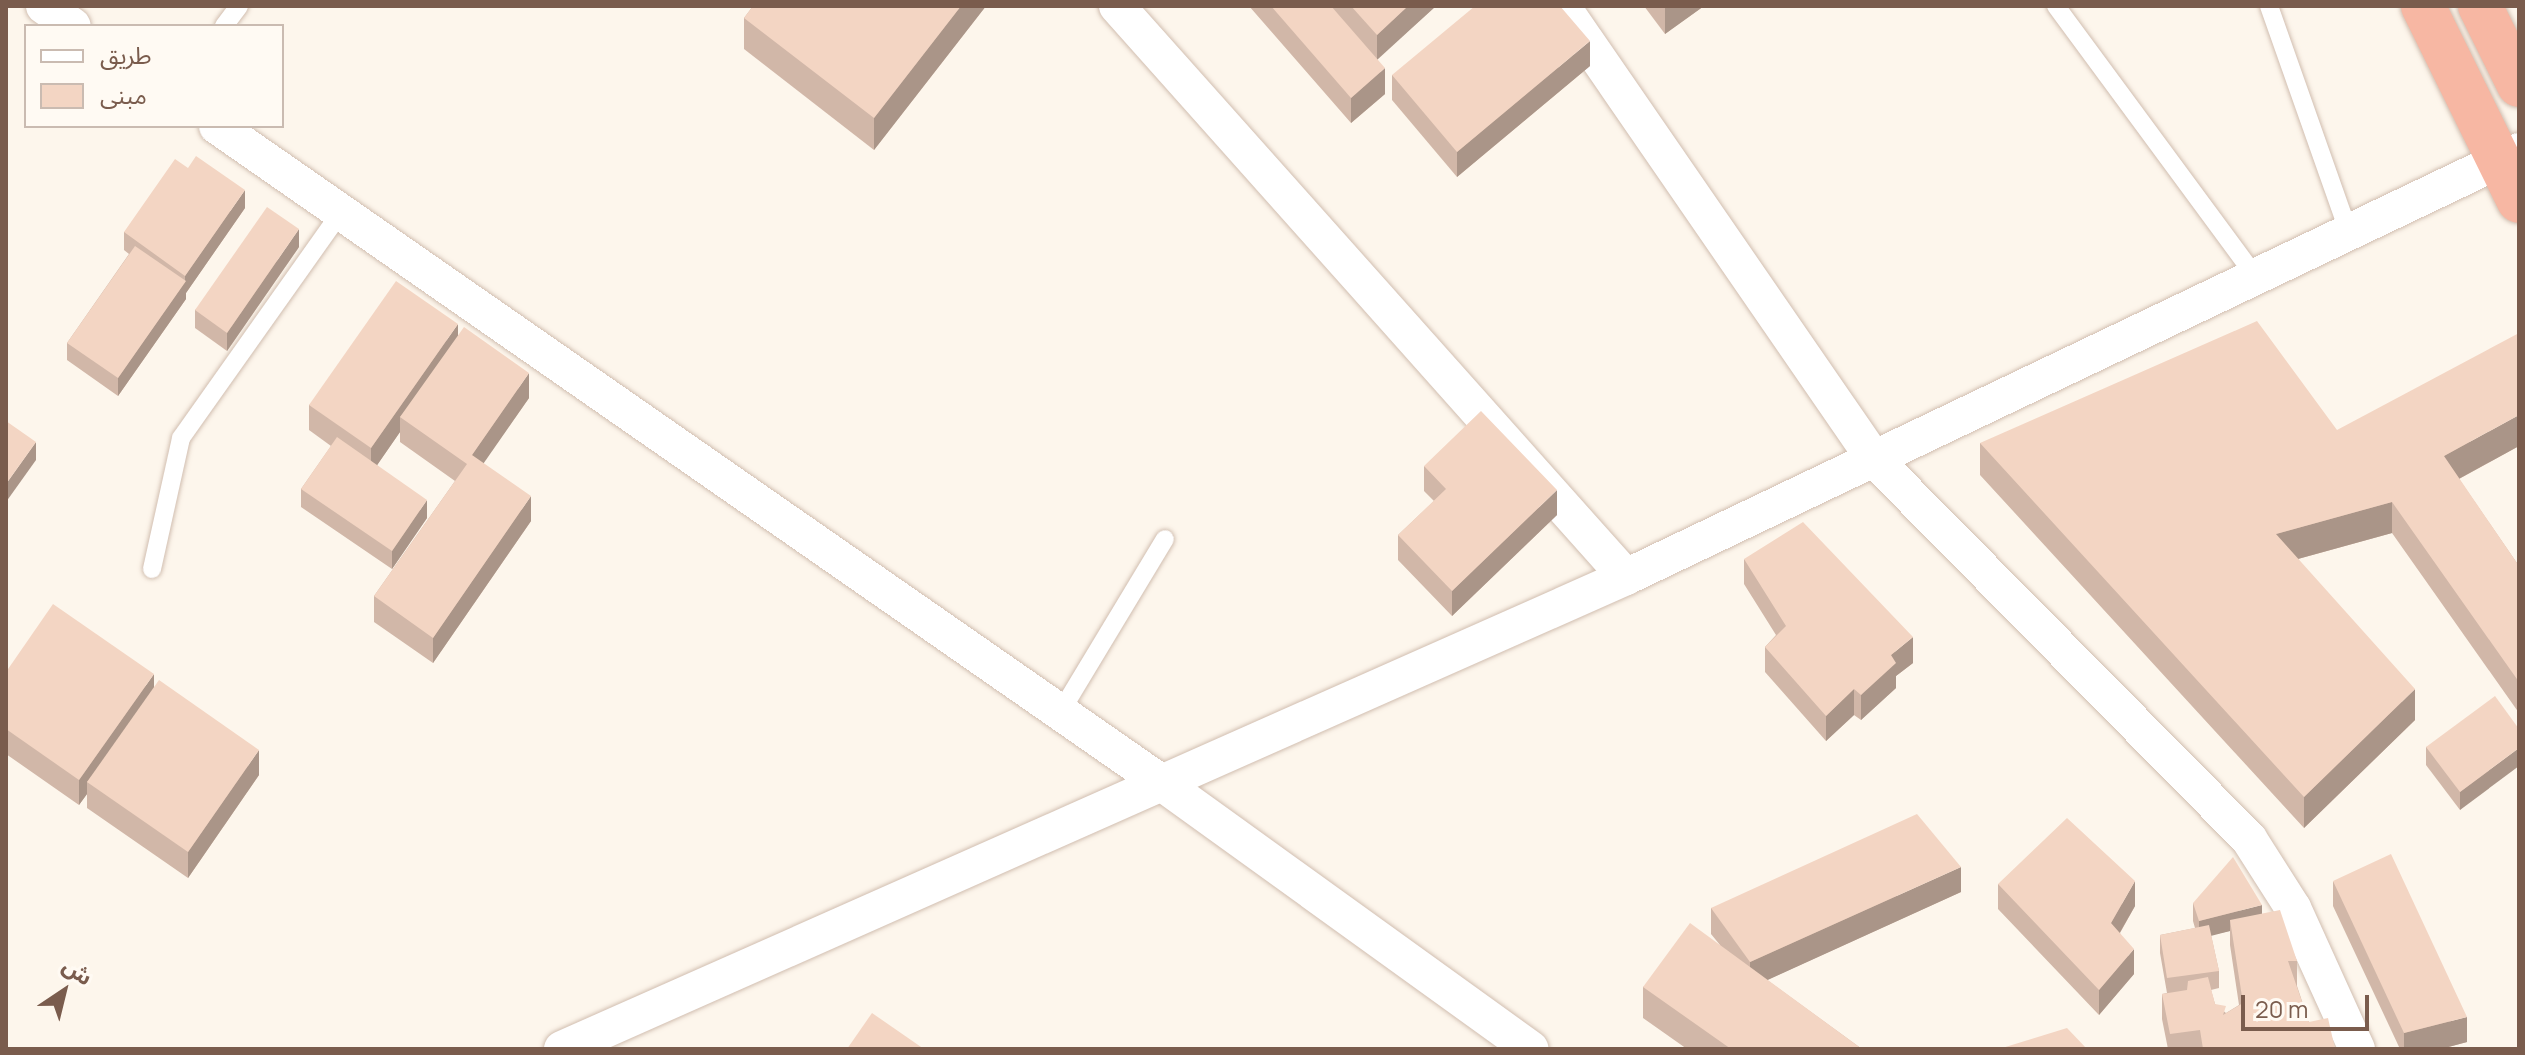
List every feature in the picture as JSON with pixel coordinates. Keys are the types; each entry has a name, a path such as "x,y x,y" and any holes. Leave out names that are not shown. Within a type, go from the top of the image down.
{"highway":[{"path":"2423,6 2509,156 2519,201"},
{"path":"2480,6 2519,85"}],"street":[{"path":"44,6 70,24"},
{"path":"1117,6 1626,577"},
{"path":"1562,6 1874,459 2249,839 2293,908 2357,1049"},
{"path":"220,128 1159,781 1530,1049"},
{"path":"562,1049 1159,781 1626,577 2509,156"}],"lane":[{"path":"226,24 239,6"},
{"path":"2056,6 2256,277"},
{"path":"2269,6 2349,233"},
{"path":"152,569 181,438 341,212"},
{"path":"1060,713 1165,539"}],"building":[{"path":"753,6 961,6 874,118 744,18"},
{"path":"1271,6 1331,6 1385,68 1351,98"},
{"path":"1351,6 1408,6 1377,35"},
{"path":"1475,6 1560,6 1590,41 1457,152 1392,75"},
{"path":"196,156 245,190 185,276 124,232 175,159 188,168"},
{"path":"267,207 299,229 227,333 195,310"},
{"path":"135,246 186,281 118,378 67,343"},
{"path":"396,281 458,324 371,448 309,405"},
{"path":"2257,321 2337,430 2519,333 2519,415 2444,456 2519,566 2519,682 2392,502 2276,534 2415,689 2304,797 1980,443"},
{"path":"464,327 529,373 472,455 531,496 433,638 374,596 467,464 400,417"},
{"path":"1481,411 1557,490 1452,591 1398,535 1446,489 1424,466"},
{"path":"6,421 36,442 6,484"},
{"path":"337,437 427,500 392,551 301,489"},
{"path":"1803,522 1913,637 1891,655 1896,663 1861,695 1854,689 1826,716 1765,647 1786,626 1744,559"},
{"path":"53,604 154,674 79,780 6,729 6,672"},
{"path":"159,680 259,750 188,852 87,782"},
{"path":"2495,696 2519,729 2519,748 2460,792 2426,747"},
{"path":"1917,814 1961,867 1750,962 1711,908"},
{"path":"2067,818 2135,881 2111,923 2134,949 2099,990 1998,884"},
{"path":"2391,854 2467,1017 2404,1033 2333,881"},
{"path":"2233,857 2262,905 2199,921 2193,903"},
{"path":"2280,910 2297,961 2288,961 2309,1022 2328,1018 2335,1049 2203,1049 2200,1030 2170,1034 2162,994 2187,990 2188,981 2208,977 2215,1004 2226,1006 2223,1015 2243,1003 2230,920"},
{"path":"1690,923 1862,1049 1731,1049 1643,987"},
{"path":"2209,925 2219,971 2167,978 2160,935"},
{"path":"872,1013 924,1049 847,1049"},
{"path":"2067,1028 2087,1049 1999,1049"}]}
